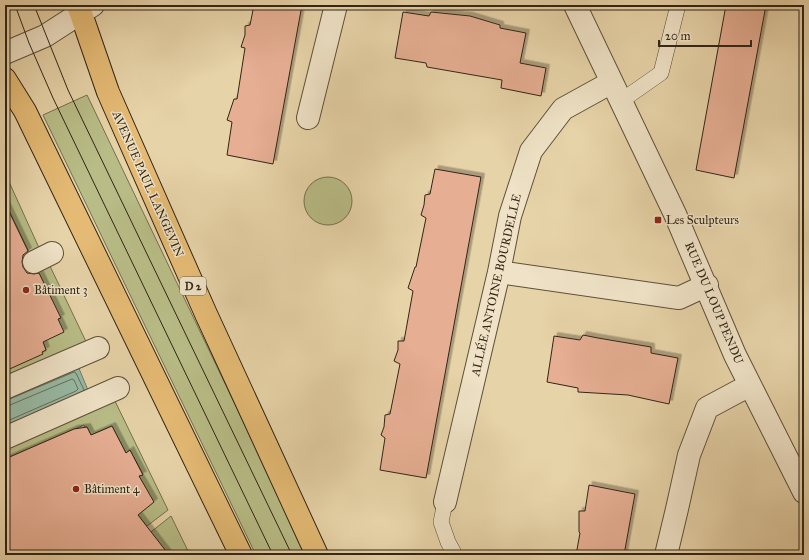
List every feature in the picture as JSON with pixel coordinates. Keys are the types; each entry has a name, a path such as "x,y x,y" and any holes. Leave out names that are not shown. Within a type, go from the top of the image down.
{"main road":[{"name":"AVENUE PAUL LANGEVIN","path":"84,8 108,92 206,314 317,555"},
{"path":"5,79 25,111 241,555"}],"street":[{"path":"308,118 336,5"},
{"name":"RUE DU LOUP PENDU","path":"575,5 675,214 750,385 804,492"},
{"path":"5,53 45,36 84,8"},
{"name":"ALLÉE ANTOINE BOURDELLE","path":"445,502 499,272 510,216 531,151 563,109 617,92"},
{"path":"499,272 679,298 707,286"},
{"path":"5,388 98,348"},
{"path":"666,555 689,456 707,408 750,385"},
{"path":"5,438 118,388"}],"lane":[{"path":"617,92 661,73 678,5"},
{"path":"445,502 441,522 448,542 455,555"}],"shaded area":[{"path":"87,95 307,555 256,555 43,115"},
{"path":"5,173 40,250 30,254 5,202"},
{"path":"323,177 333,177 345,184 352,196 352,206 345,218 333,225 323,225 315,221 308,214 304,206 304,196 308,188 315,181"},
{"path":"49,264 90,350 5,385 5,371 46,350 43,342 60,318 37,269"},
{"path":"113,397 168,510 147,526 138,515 139,476 143,474 130,450 126,453 112,426 91,435 87,427 84,425 5,459 5,444"},
{"path":"171,516 190,555 169,555 151,532"}],"water":[{"path":"78,366 90,395 5,432 5,397"}],"building":[{"path":"254,5 302,5 273,164 227,155 232,122 227,120 234,99 237,99 245,48 241,47 245,35 245,26 250,25"},
{"path":"726,5 766,5 734,178 696,170"},
{"path":"403,12 429,16 431,12 470,16 500,25 500,28 526,33 520,63 546,68 541,96 501,88 502,80 427,67 426,63 395,58"},
{"path":"435,169 481,177 426,478 380,470 385,438 381,435 384,427 385,415 390,414 400,364 394,361 398,350 398,341 404,341 413,291 408,288 416,267 426,218 421,215 425,195 430,194"},
{"name":"Bâtiment 3","path":"5,203 28,251 23,255 23,267 27,273 39,273 61,318 58,319 64,332 43,342 46,350 42,352 43,354 5,371"},
{"path":"583,335 651,347 651,353 678,358 669,404 628,395 578,392 578,388 547,382 554,336 580,340"},
{"name":"Bâtiment 4","path":"112,426 126,453 130,450 143,475 139,476 154,502 138,515 169,555 5,555 5,459 74,429 87,427 91,435"},
{"path":"589,485 635,494 624,555 576,555 580,533 579,511 585,511"}],"tram line":[{"path":"15,5 29,43 53,98 273,555"},
{"path":"34,5 68,90 292,555"}],"place":[{"name":"Les Sculpteurs","path":"658,220"},
{"name":"Bâtiment 3","path":"26,290"},
{"name":"Bâtiment 4","path":"76,489"}]}
